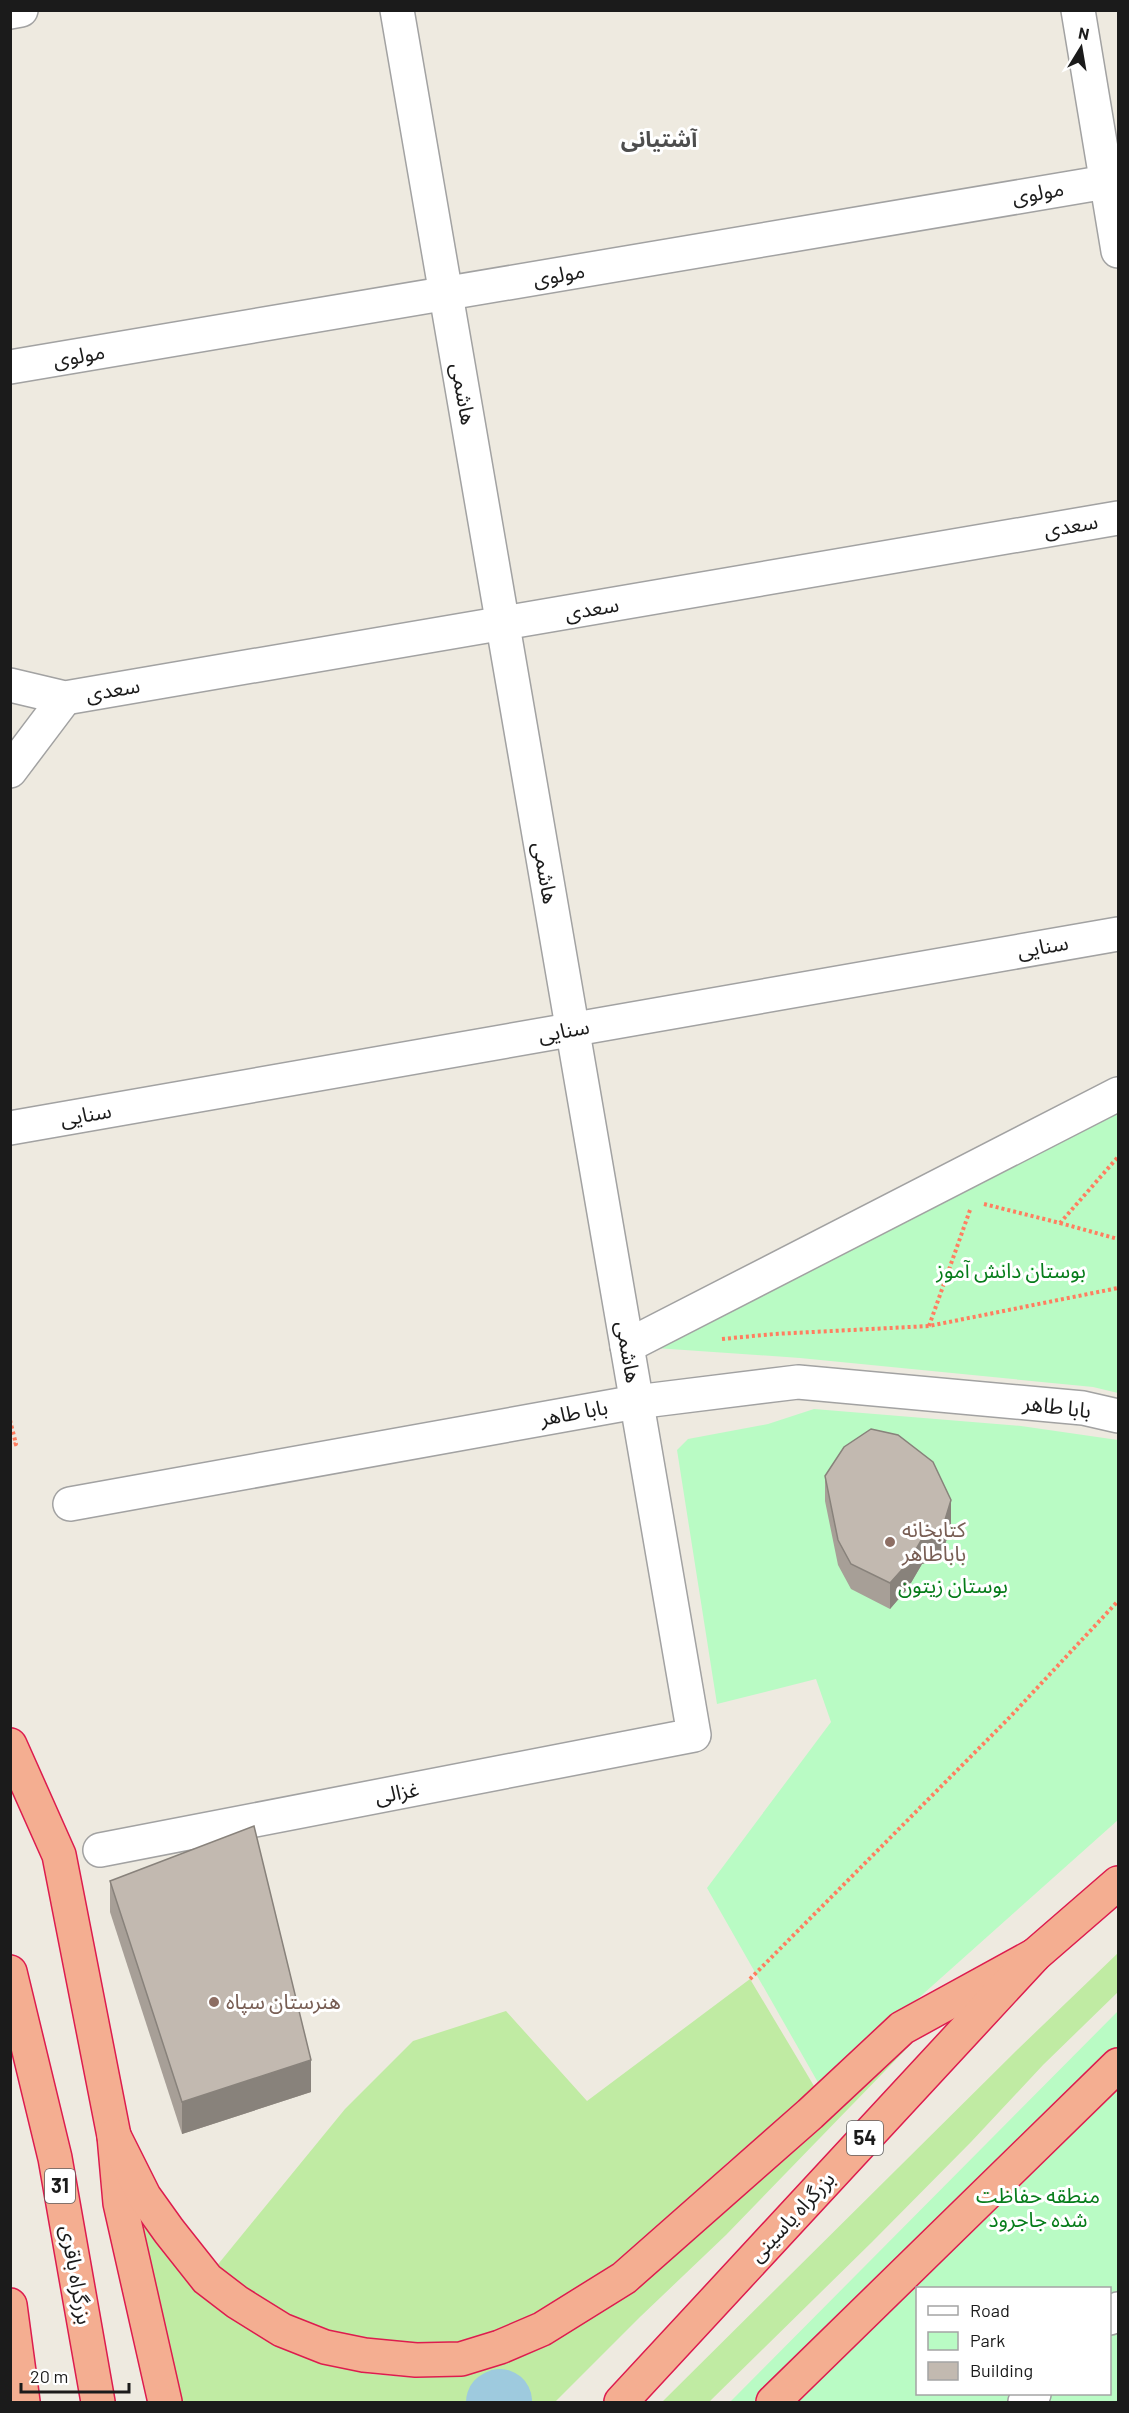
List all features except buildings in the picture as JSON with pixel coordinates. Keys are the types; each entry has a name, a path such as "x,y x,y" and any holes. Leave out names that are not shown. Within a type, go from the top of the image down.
{"highway":[{"path":"10,1745 59,1855 114,2136 120,2203 165,2403"},
{"name":"بزرگراه یاسینی","path":"621,2403 1035,1954 1119,1883"},
{"path":"114,2136 144,2196 169,2231 207,2279 237,2302 282,2330 325,2347 364,2355 416,2360 461,2359 500,2347 542,2329 624,2278 810,2114 902,2028 1035,1954"},
{"name":"بزرگراه باقری","path":"10,1972 56,2158 98,2403"},
{"path":"773,2403 1119,2065"},
{"path":"10,2305 23,2403"}],"street":[{"path":"10,12 21,10"},
{"name":"هاشمی","path":"397,10 694,1735"},
{"path":"1078,10 1113,181 1119,251"},
{"name":"مولوی","path":"10,367 1113,181"},
{"name":"سعدی","path":"65,698 1119,518"},
{"path":"10,685 65,698 10,771"},
{"name":"سنایی","path":"10,1128 1119,934"},
{"path":"627,1346 1119,1094"},
{"name":"بابا طاهر","path":"70,1504 636,1402 798,1382 1083,1408 1119,1416"},
{"name":"غزالی","path":"100,1850 694,1735"}],"path":[{"path":"1060,1223 1119,1157"},
{"path":"929,1326 973,1201 1119,1239"},
{"path":"717,1340 774,1334 929,1326 1119,1288"},
{"path":"10,1420 16,1444 10,1446"},
{"path":"750,1979 1010,1717 1119,1601"}],"green space":[{"name":"بوستان دانش آموز","path":"1118,1098 1118,1393 1093,1387 800,1358 641,1347"},
{"name":"بوستان زیتون","path":"814,1409 1021,1426 1118,1440 1118,1820 820,2086 707,1888 831,1722 816,1679 717,1704 677,1450 688,1439 768,1424"},
{"path":"1118,1953 1118,1992 1043,2065 872,2242 709,2402 662,2402 1017,2050"},
{"path":"750,1979 817,2091 728,2162 620,2265 562,2302 504,2331 467,2344 417,2351 291,2323 215,2268 345,2109 413,2041 506,2011 587,2101"},
{"name":"منطقه حفاظت شده جاجرود","path":"1118,2011 1118,2402 730,2402"},
{"path":"914,2041 726,2235 555,2402 177,2402 132,2201 168,2253 218,2310 295,2353 331,2366 371,2374 419,2378 475,2367 794,2144"}],"place":[{"name":"کتابخانه باباطاهر","path":"890,1542"},
{"name":"هنرستان سپاه","path":"214,2002"}],"district":[{"name":"آشتیانی","path":"659,139"}]}
